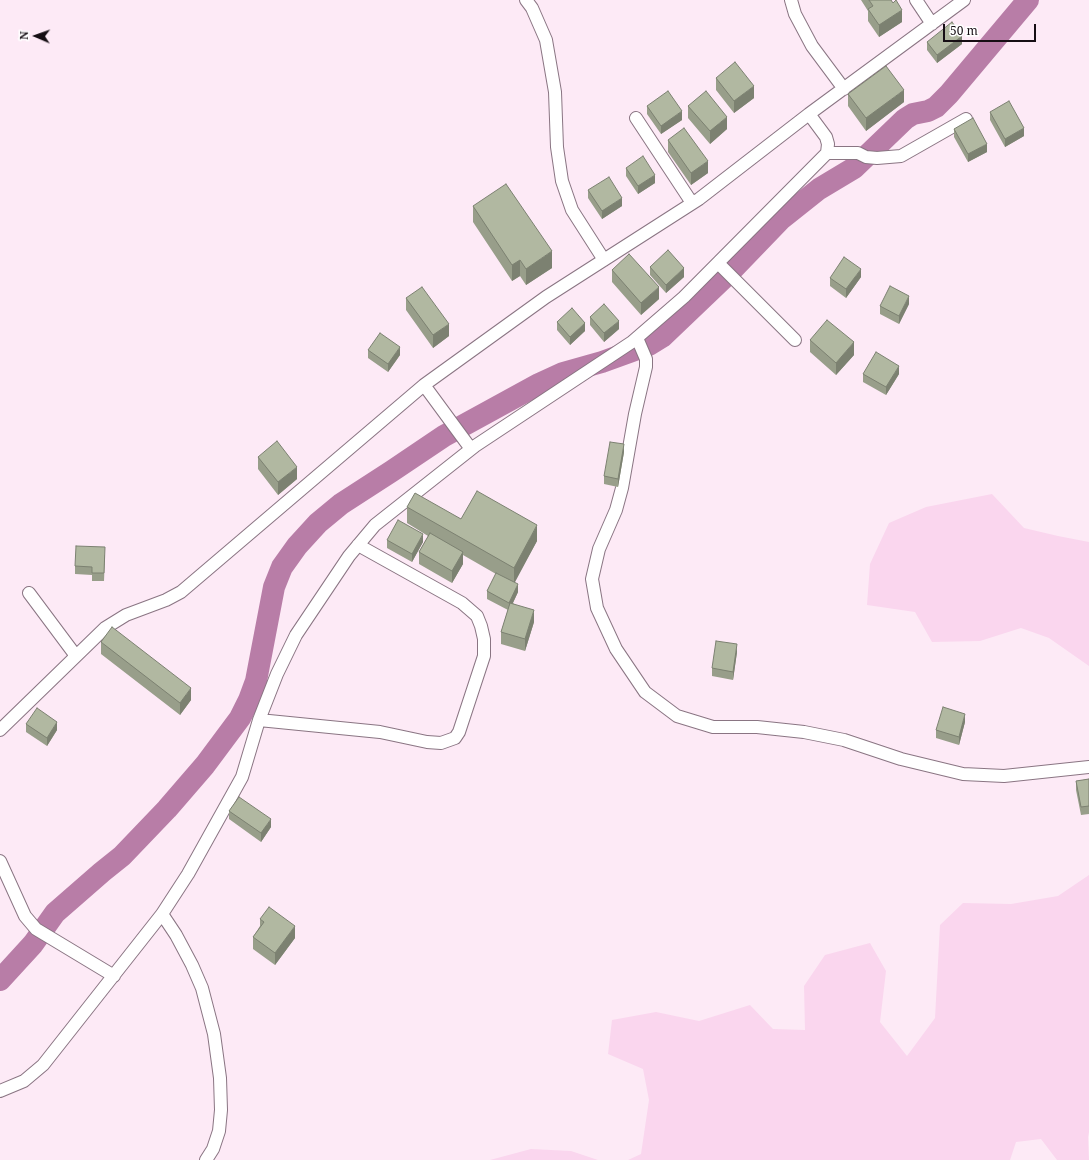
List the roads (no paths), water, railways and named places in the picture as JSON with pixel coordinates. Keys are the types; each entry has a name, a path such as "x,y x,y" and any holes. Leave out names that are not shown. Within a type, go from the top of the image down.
{"street":[{"path":"526,0 532,8 546,40 555,92 556,147 562,181 572,210 604,260"},
{"path":"791,0 795,14 812,46 844,89"},
{"path":"916,0 932,24"},
{"path":"0,730 105,628 126,615 166,600 181,592 424,385 546,297 692,203 809,114 964,0"},
{"path":"0,1091 24,1081 44,1064 162,914 188,874 242,777 259,720 277,674 296,635 358,545 375,525 471,449 636,338 684,297 827,153 828,144 826,137 809,114"},
{"path":"636,118 692,203"},
{"path":"827,153 858,154 866,157 877,158 901,156 966,119"},
{"path":"718,263 794,340"},
{"path":"636,338 646,359 646,367 635,414 622,488 616,510 599,549 592,579 597,608 616,650 645,692 678,716 713,726 757,727 804,732 844,740 901,759 962,774 1004,776 1089,767"},
{"path":"424,385 471,449"},
{"path":"259,720 380,732 427,742 442,743 455,738 459,732 484,656 484,639 481,626 476,616 462,604 358,545"},
{"path":"30,593 76,656"},
{"path":"0,861 25,916 36,929 114,976"},
{"path":"162,914 176,935 202,988 214,1034 220,1078 221,1110 219,1131 213,1149 206,1160"}],"waterway":[{"path":"0,980 33,944 55,913 122,856 167,809 205,765 240,718 256,681 274,587 282,567 297,546 318,523 341,504 444,436 539,384 563,373 602,362 649,345 662,337 728,274 780,220 819,189 854,168 905,119 913,114 928,111 936,107 949,94 1028,0"}]}
